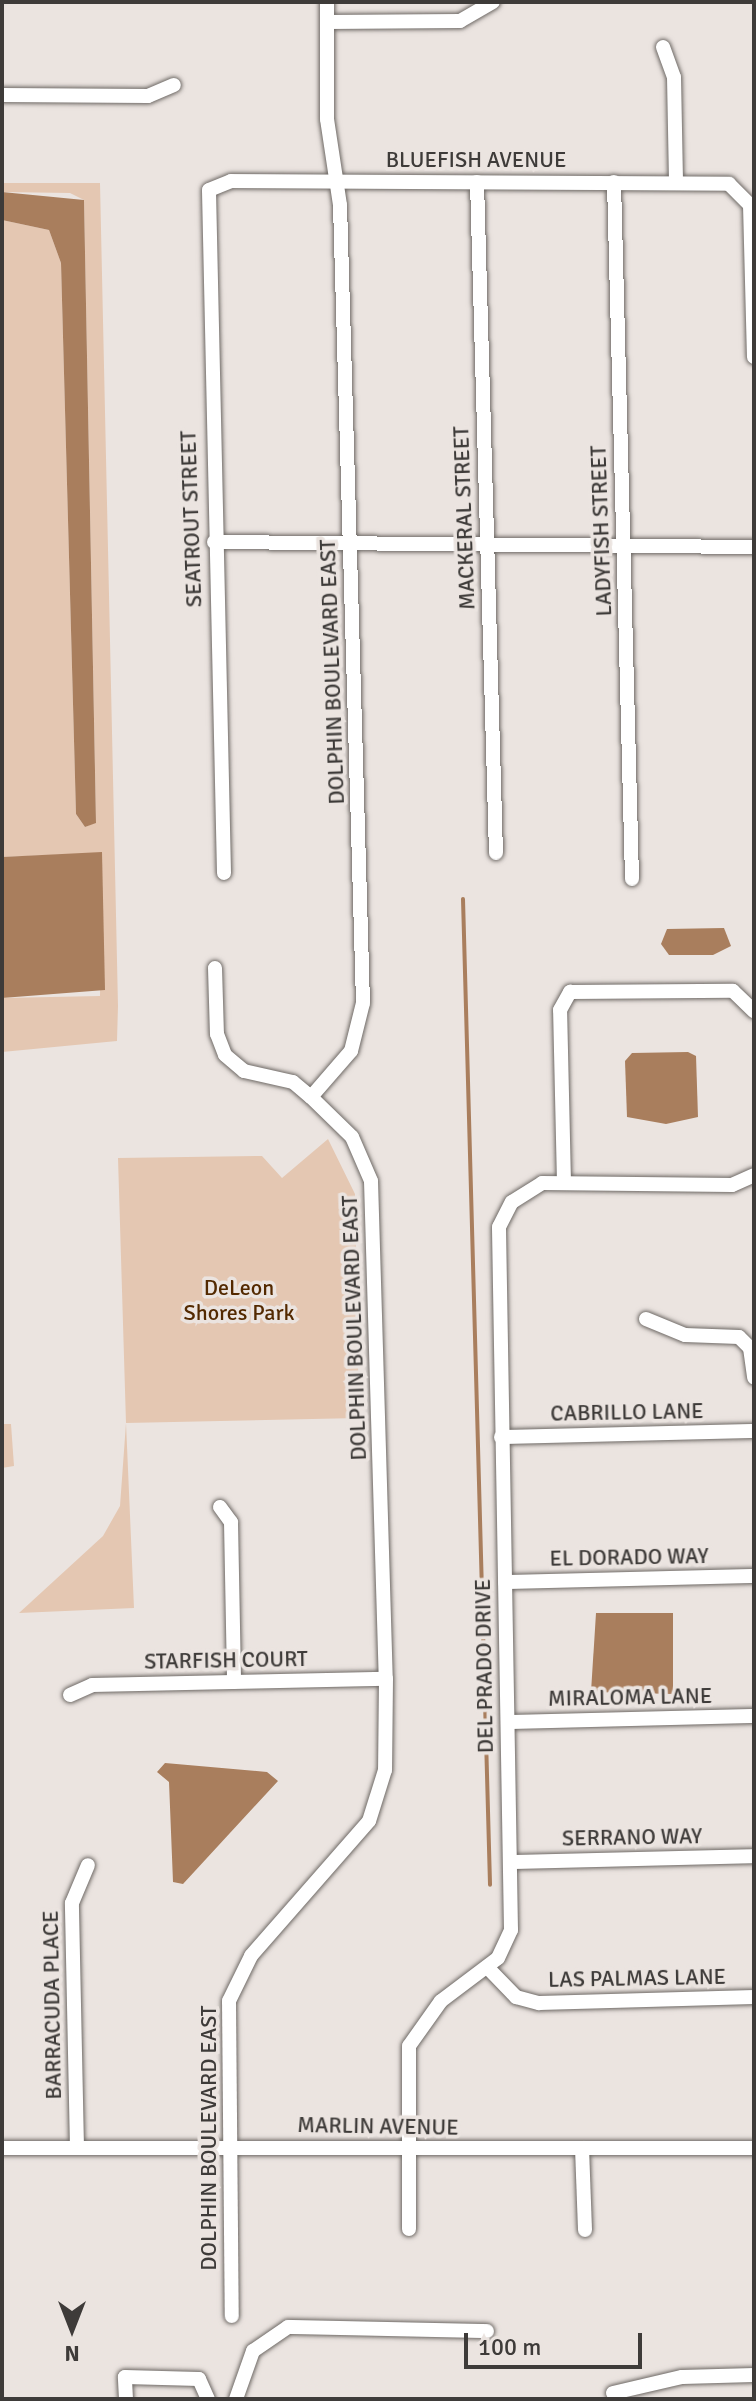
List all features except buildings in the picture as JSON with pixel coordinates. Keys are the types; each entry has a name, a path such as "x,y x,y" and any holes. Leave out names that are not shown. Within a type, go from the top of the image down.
{"street":[{"name":"DOLPHIN BOULEVARD EAST","path":"232,2316 229,2148 232,1990 251,1956 348,1854 369,1821 385,1770 386,1679 371,1181 352,1137 311,1097 351,1051 362,1018 350,544 327,2"},
{"path":"327,22 460,21 493,2"},
{"path":"663,47 674,77 676,183"},
{"path":"2,95 148,96 174,85"},
{"name":"BLUEFISH AVENUE","path":"231,181 721,183 739,188 750,205 754,357"},
{"name":"SEATROUT STREET","path":"224,873 204,207 209,190 231,181"},
{"name":"MACKERAL STREET","path":"477,182 496,853"},
{"name":"LADYFISH STREET","path":"614,182 632,879"},
{"path":"214,542 754,547"},
{"path":"215,968 217,1034 225,1055 244,1071 281,1077 311,1097"},
{"path":"564,1183 560,1010 570,992 733,991 754,1011"},
{"name":"DEL PRADO DRIVE","path":"409,2229 409,2046 441,2001 487,1967 511,1930 499,1227 522,1192 564,1183 732,1185 754,1175"},
{"path":"646,1319 685,1335 739,1337 750,1348 754,1378"},
{"name":"CABRILLO LANE","path":"501,1437 754,1431"},
{"path":"220,1507 231,1522 234,1682"},
{"name":"EL DORADO WAY","path":"505,1582 754,1576"},
{"name":"STARFISH COURT","path":"70,1695 92,1685 386,1679"},
{"name":"MIRALOMA LANE","path":"508,1722 754,1716"},
{"name":"SERRANO WAY","path":"511,1862 754,1856"},
{"name":"BARRACUDA PLACE","path":"77,2148 72,1903 88,1865"},
{"name":"LAS PALMAS LANE","path":"487,1967 516,1997 539,2003 754,1997"},
{"name":"MARLIN AVENUE","path":"2,2148 754,2148"},
{"path":"582,2148 585,2230"},
{"path":"236,2399 253,2351 288,2327 487,2331"},
{"path":"613,2393 682,2377 754,2375"},
{"path":"126,2399 125,2377 199,2379 208,2399"}],"green space":[{"path":"2,183 100,183 118,1006 117,1041 2,1052 2,998 100,996 102,853 2,857 2,220 49,230 61,263 76,814 85,827 96,822 84,200 70,193 2,192"},
{"name":"DeLeon Shores Park","path":"328,1139 355,1194 359,1418 126,1423 118,1158 262,1156 282,1178"},
{"path":"126,1423 134,1608 19,1613 103,1536 120,1506"},
{"path":"2,1424 11,1424 14,1466 2,1468"}],"shaded area":[{"path":"2,192 84,200 96,823 85,827 76,814 61,263 49,230 2,220"},
{"path":"102,852 105,990 2,998 2,857"},
{"path":"724,928 731,946 713,955 669,955 661,944 667,929"},
{"path":"688,1052 696,1056 698,1117 666,1124 627,1117 625,1061 632,1053"},
{"path":"596,1613 673,1613 673,1694 591,1692"},
{"path":"165,1763 267,1772 278,1781 183,1884 173,1882 169,1782 157,1772"}],"waterway":[{"path":"463,899 490,1885"}]}
